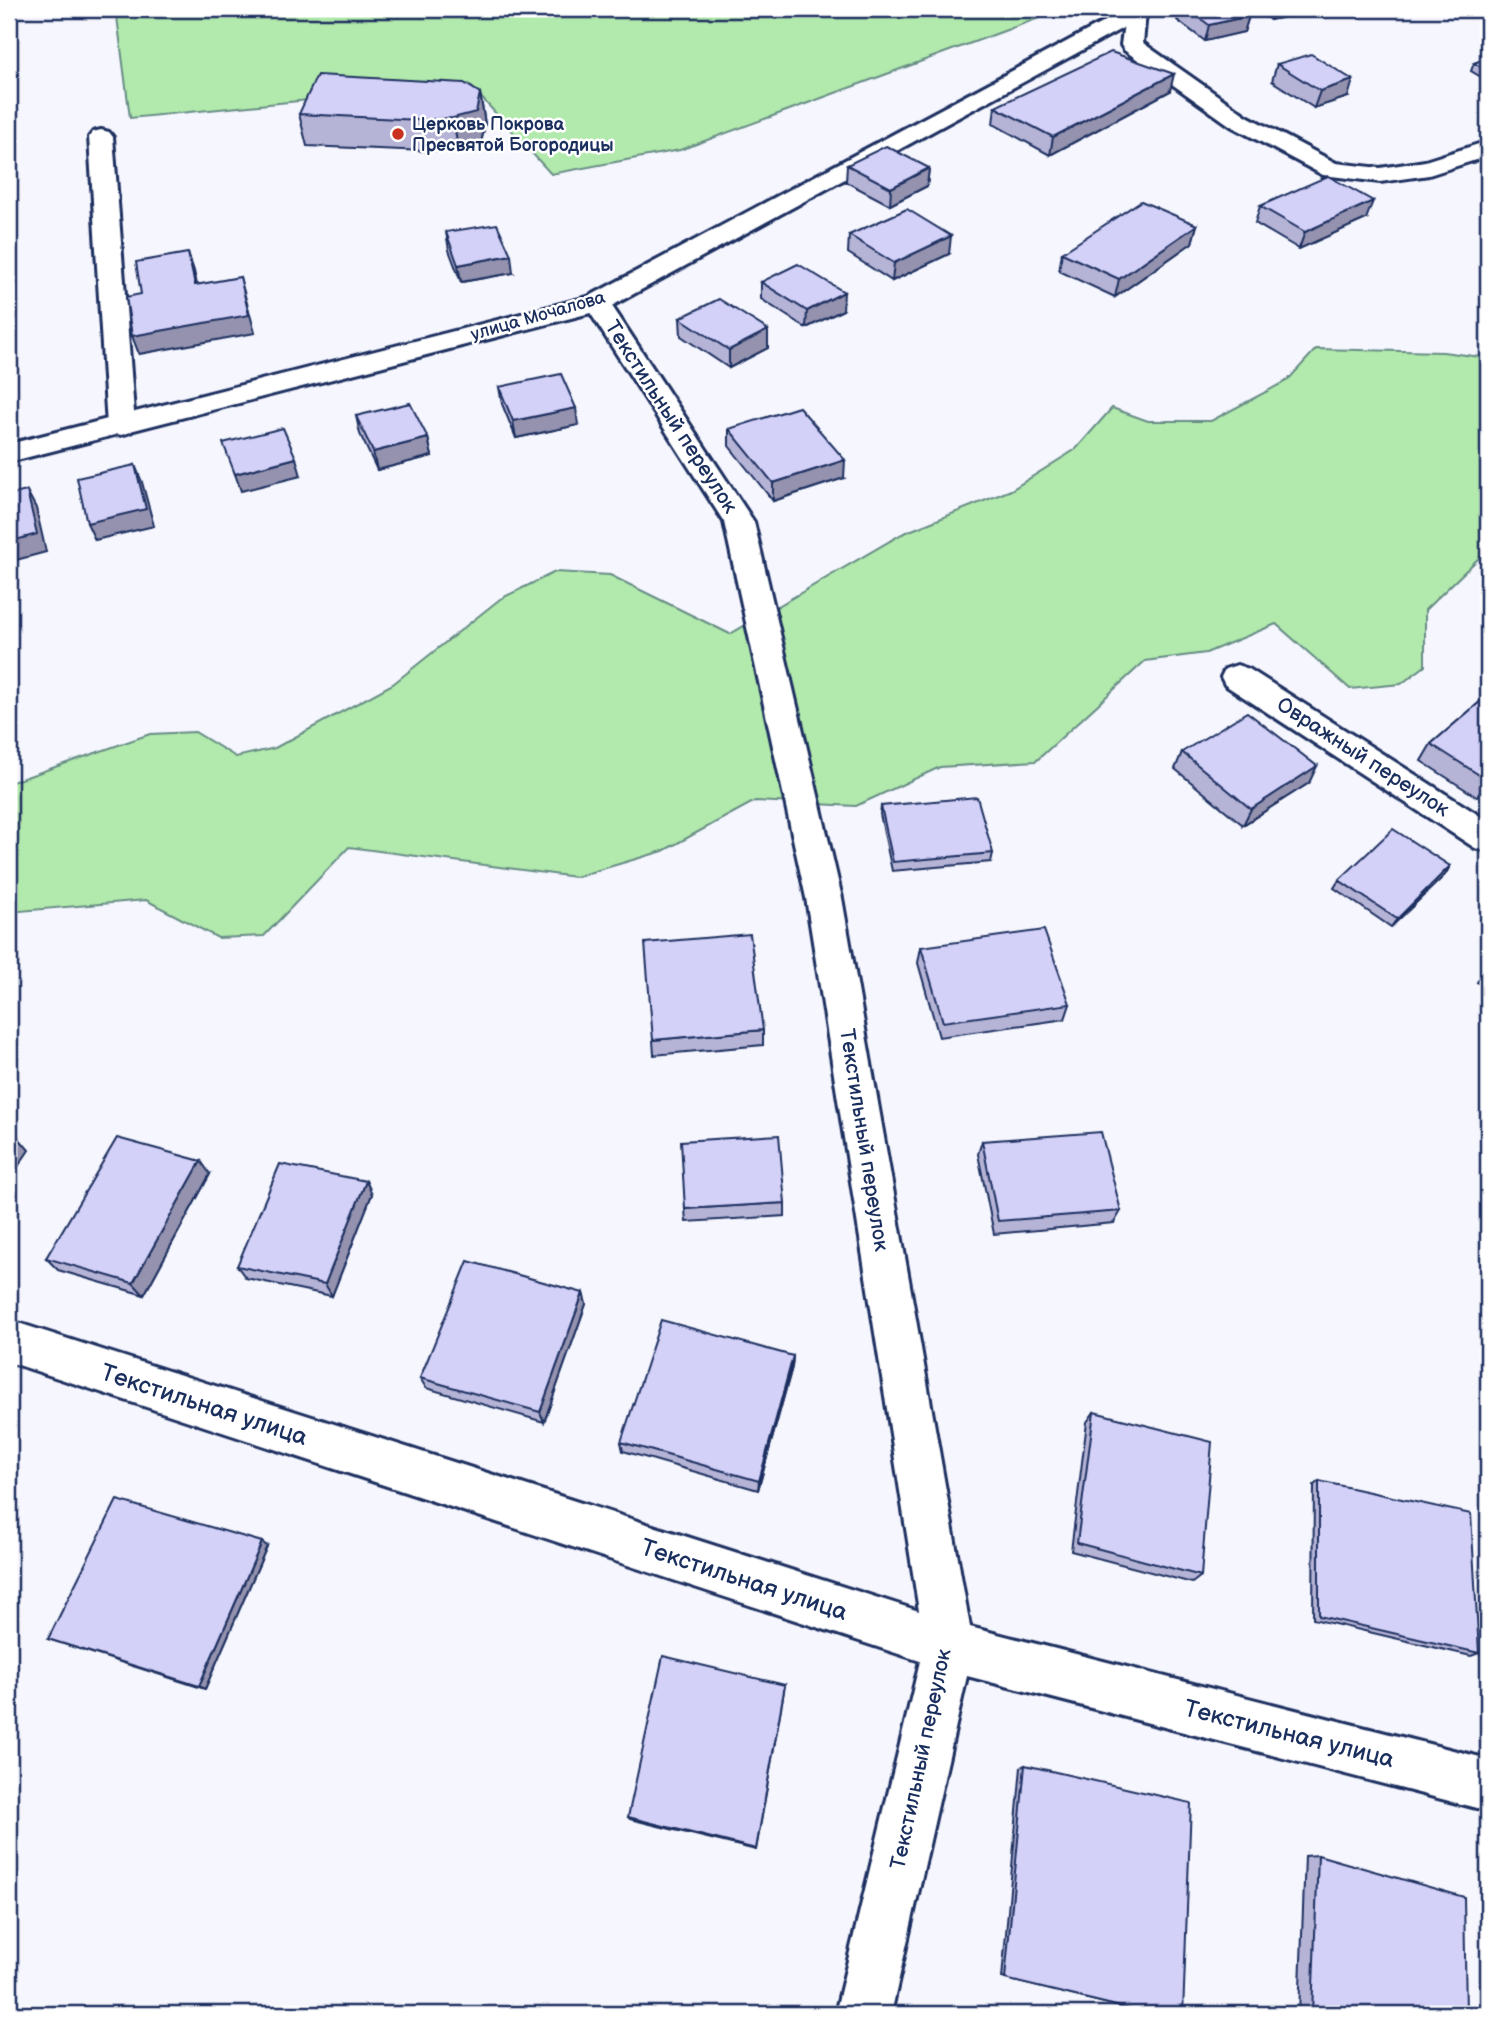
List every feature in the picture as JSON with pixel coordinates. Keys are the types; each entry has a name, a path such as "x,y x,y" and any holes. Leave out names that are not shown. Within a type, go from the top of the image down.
{"street":[{"path":"1137,10 1132,45 1238,121 1331,170 1380,175 1429,168 1488,148"},
{"name":"улица Мочалова","path":"9,453 597,303 1137,10"},
{"path":"102,137 121,426"},
{"name":"Текстильный переулок","path":"597,303 739,522 824,898 949,1646 863,2014"},
{"name":"Овражный переулок","path":"1237,677 1488,838"},
{"name":"Текстильная улица","path":"9,1341 949,1646 1488,1785"}],"green space":[{"path":"116,9 1043,9 1053,13 680,150 551,174 469,84 130,118"},
{"path":"1316,349 1443,352 1488,358 1488,554 1481,556 1425,610 1425,666 1401,684 1350,689 1276,624 1206,653 1145,661 1036,761 940,767 856,806 755,801 663,851 575,877 349,847 264,936 218,938 146,900 9,912 9,783 150,734 195,732 236,757 275,748 393,684 500,599 555,572 610,575 730,634 902,534 1011,490 1076,449 1112,408 1148,421 1211,421 1288,380"}],"building":[{"path":"1188,9 1239,9 1249,16 1209,25"},
{"path":"1111,52 1174,74 1053,137 995,107"},
{"path":"1311,54 1353,80 1320,91 1277,64"},
{"path":"1488,58 1488,71 1474,63"},
{"path":"317,75 464,83 480,93 476,112 453,118 420,120 299,114"},
{"path":"886,146 929,168 891,188 847,165"},
{"path":"1328,176 1373,201 1305,232 1260,206"},
{"path":"1141,201 1197,225 1119,279 1062,253"},
{"path":"907,209 951,236 894,263 849,235"},
{"path":"497,224 511,255 458,265 446,232"},
{"path":"188,253 195,285 240,277 249,315 132,336 126,297 141,294 136,262"},
{"path":"798,264 844,292 807,311 761,282"},
{"path":"719,299 768,330 729,350 680,318"},
{"path":"561,374 576,408 513,421 499,387"},
{"path":"410,403 428,438 373,452 356,416"},
{"path":"799,407 845,460 773,483 729,429"},
{"path":"283,428 296,458 235,474 223,443"},
{"path":"135,465 146,509 87,523 77,478"},
{"path":"27,491 37,534 9,542 9,495"},
{"path":"1488,695 1488,779 1487,780 1431,744"},
{"path":"1247,712 1317,766 1251,809 1182,752"},
{"path":"977,797 993,853 893,862 881,806"},
{"path":"1393,829 1450,866 1397,919 1339,880"},
{"path":"1044,930 1070,1004 943,1022 921,947"},
{"path":"750,934 763,1030 653,1040 645,943"},
{"path":"1101,1132 1121,1211 998,1221 982,1141"},
{"path":"9,1134 17,1136 9,1148"},
{"path":"779,1135 785,1203 685,1209 681,1141"},
{"path":"117,1138 201,1161 133,1283 46,1258"},
{"path":"280,1164 366,1181 325,1284 237,1266"},
{"path":"468,1261 583,1293 540,1412 420,1378"},
{"path":"661,1320 793,1356 759,1481 621,1442"},
{"path":"1094,1412 1212,1442 1201,1576 1077,1543"},
{"path":"1319,1481 1471,1514 1479,1653 1319,1616"},
{"path":"117,1500 262,1542 199,1686 48,1639"},
{"path":"663,1656 785,1685 756,1849 628,1817"},
{"path":"1025,1765 1191,1803 1183,2014 1150,2014 1005,1979"},
{"path":"1318,1855 1464,1897 1466,2014 1312,2014"}],"place":[{"name":"Церковь Покрова Пресвятой Богородицы","path":"398,134"}]}
